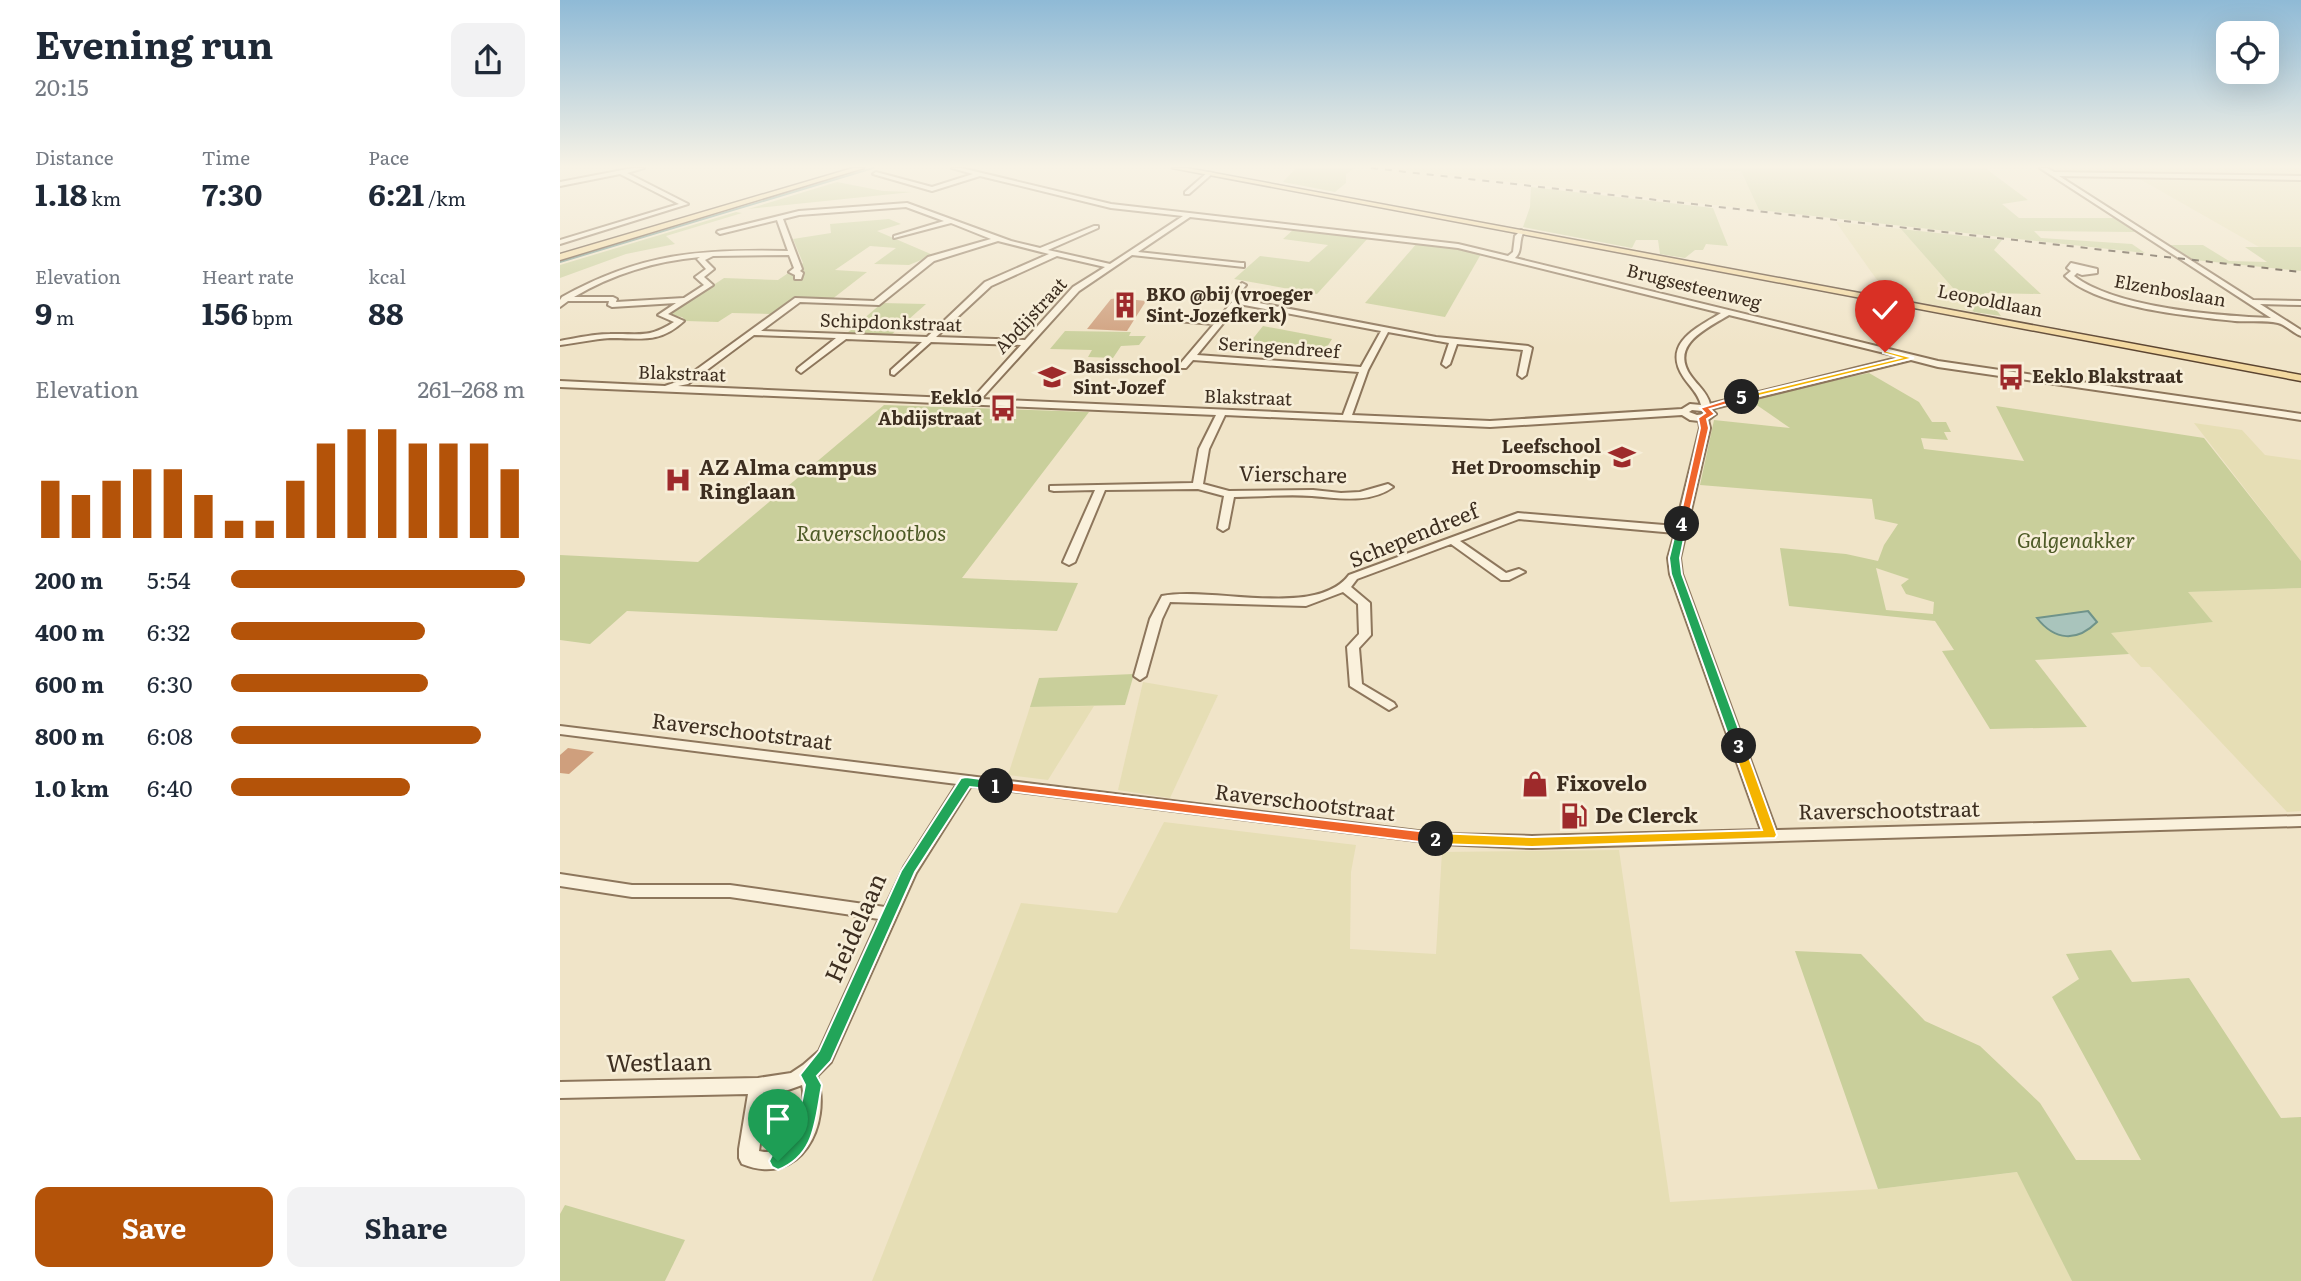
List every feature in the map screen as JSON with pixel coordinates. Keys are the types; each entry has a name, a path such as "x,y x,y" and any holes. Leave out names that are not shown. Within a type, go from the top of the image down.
{"main road":[{"path":"560,257 659,228"},
{"name":"Leopoldlaan","path":"1499,228 2301,378"}],"street":[{"path":"560,242 607,228"},
{"path":"720,232 737,228"},
{"path":"783,228 798,269 793,272 799,273 798,276"},
{"path":"896,237 928,228"},
{"path":"969,228 1039,251 1111,266"},
{"path":"1039,251 1094,228"},
{"name":"Abdijstraat","path":"974,402 1076,289 1169,228"},
{"name":"Brugsesteenweg","path":"1304,228 1441,243 1910,358 2301,417"},
{"path":"2136,228 2301,334"},
{"path":"1510,258 1516,253 1521,232"},
{"path":"686,386 798,300 876,303 931,259 998,239"},
{"path":"563,302 625,269 661,259 714,252 792,253"},
{"path":"560,343 608,336 648,337 661,334 681,320 662,315 709,285 699,277 710,270 701,259 714,252"},
{"path":"1131,253 1241,265"},
{"path":"894,372 988,284 1055,254"},
{"name":"Elzenboslaan","path":"2075,271 2069,276 2076,283 2112,298 2244,320 2280,321"},
{"path":"1242,285 1230,300 1383,333 1528,348 1522,375"},
{"path":"563,302 612,299 612,305 685,300"},
{"path":"1183,366 1237,301"},
{"path":"2251,302 2301,303"},
{"path":"1728,312 1689,338 1679,349 1678,360 1688,379 1702,391 1705,428 1674,558 1676,574 1770,835"},
{"path":"1176,319 1219,322"},
{"name":"Schipdonkstraat","path":"752,333 1027,344"},
{"path":"1346,418 1364,370 1383,333"},
{"path":"801,370 843,337"},
{"path":"1447,364 1454,341"},
{"name":"Seringendreef","path":"1191,357 1364,370"},
{"path":"1704,411 1910,358"},
{"name":"Blakstraat","path":"560,384 661,389 686,386 974,402 1490,424 1684,412 1688,416 1704,411"},
{"path":"1198,486 1204,449 1222,412"},
{"name":"Vierschare","path":"1054,488 1198,486 1229,494 1369,495 1388,487"},
{"path":"1069,562 1101,488"},
{"path":"1223,528 1229,494"},
{"name":"Schependreef","path":"1140,676 1156,620 1166,598 1306,602 1345,588 1353,577 1517,516 1680,530"},
{"path":"1452,540 1505,578 1520,572"},
{"path":"1345,588 1364,603 1365,635 1353,647 1356,687 1389,706"},
{"name":"Raverschootstraat","path":"560,730 1442,839 1532,842 2301,821"},
{"name":"Heidelaan","path":"808,1075 825,1056 921,849 966,782"},
{"path":"560,880 632,891 730,891 889,914"},
{"path":"758,1086 754,1128 748,1144 749,1158 761,1164 786,1157 794,1152 803,1140 813,1085 808,1075"},
{"name":"Westlaan","path":"560,1090 758,1086 785,1083 808,1075"}],"shaded area":[{"path":"1840,228 1901,229 1974,312 1889,297"},
{"path":"2225,228 2301,228 2301,247 2259,247"},
{"path":"2194,423 2242,430 2265,455 2301,460 2301,561"},
{"path":"2301,588 2301,811 2287,812 2150,667 2141,667 2110,633 2213,622 2187,592"},
{"path":"1143,682 1218,695 1170,798 1118,790"},
{"path":"1094,706 1048,780 1008,775 1030,707"},
{"path":"1164,822 1356,845 1351,872 1350,949 1436,954 1442,852 1619,850 1670,1202 1878,1189 2018,1172 2072,1281 872,1281 1021,903 1117,913"}],"green space":[{"path":"684,228 693,228 666,236 675,244 626,254 560,278 560,265"},
{"path":"830,228 888,228 877,231 933,255 909,265 874,264 896,248 870,246 835,270 867,272 831,300 793,298 771,314 732,313 718,322 686,321 682,317 668,315 724,278 778,280 803,263 793,239 831,233"},
{"path":"1527,228 1721,228 1728,246 1706,244 1703,250 1695,250 1685,258 1660,254 1658,240 1636,240 1632,248"},
{"path":"1919,228 2129,228 2135,232 2034,231 2041,238 2132,244 2145,253"},
{"path":"1294,229 1369,237 1317,294 1234,279 1260,256 1309,262 1328,245 1283,239"},
{"path":"1901,229 2002,240 1994,250 2041,294 1984,293 2001,316 1974,312"},
{"path":"1418,242 1481,254 1445,317 1365,303"},
{"path":"2164,245 2203,245 2229,261 2267,262 2245,247 2301,247 2301,271 2185,259"},
{"path":"882,303 926,304 891,335 847,333"},
{"path":"1263,326 1332,339 1327,347 1251,341"},
{"path":"1065,331 1131,332 1129,336 1146,336 1139,345 1121,346 1113,358 1088,357 1092,350 1050,349"},
{"name":"Galgenakker","path":"1869,373 1919,402 1932,422 1946,422 1951,432 1944,432 1948,440 1921,438 1924,449 2024,461 1996,406 2204,438 2301,561 2301,588 2188,592 2213,622 2111,633 2129,654 2035,660 2087,727 1990,729 1942,651 1954,650 1935,621 1789,606 1780,548 1846,554 1878,561 1884,545 1898,524 1875,519 1872,499 1700,485 1714,420 1790,428 1748,399","holes":["1876,568 1909,579 1901,585 1906,594 1934,602 1933,614 1886,610"]},
{"name":"Raverschootbos","path":"884,405 1089,412 962,578 1078,583 1057,631 627,611 590,644 560,640 560,555 698,562"},
{"path":"1134,674 1125,705 1030,707 1039,678"},
{"path":"2111,950 2132,982 2189,978 2281,1118 2301,1117 2301,1281 2072,1281 2017,1172 1878,1189 1795,951 1861,954 1925,1021 1980,1046 2040,1103 2076,1160 2141,1160 2052,997 2079,979 2066,954"},
{"path":"565,1205 685,1240 665,1281 560,1281 560,1214"}],"water":[{"path":"2088,611 2097,622 2074,636 2059,635 2037,618"}],"building":[{"path":"1111,299 1146,301 1127,331 1087,329"},
{"path":"568,748 594,752 569,774 560,773 560,755"}],"waterway":[{"path":"560,262 674,228"}],"railway":[{"path":"1906,228 2301,272"}],"place":[{"name":"BKO @bij (vroeger Sint-Jozefkerk)","path":"1125,305"},
{"name":"Basisschool Sint-Jozef","path":"1052,377"},
{"name":"Eeklo Blakstraat","path":"2011,377"},
{"name":"Eeklo Abdijstraat","path":"1003,408"},
{"name":"Leefschool Het Droomschip","path":"1622,457"},
{"name":"AZ Alma campus Ringlaan","path":"678,480"},
{"name":"Fixovelo","path":"1535,784"},
{"name":"De Clerck","path":"1574,816"}],"route":[{"path":"778,1161 794,1152 803,1140 813,1085 808,1075 825,1056 909,871 927,839 966,782 1442,839 1532,842 1770,835 1676,574 1674,558 1705,428 1703,418 1711,414 1704,408 1910,358 1885,352"}]}
